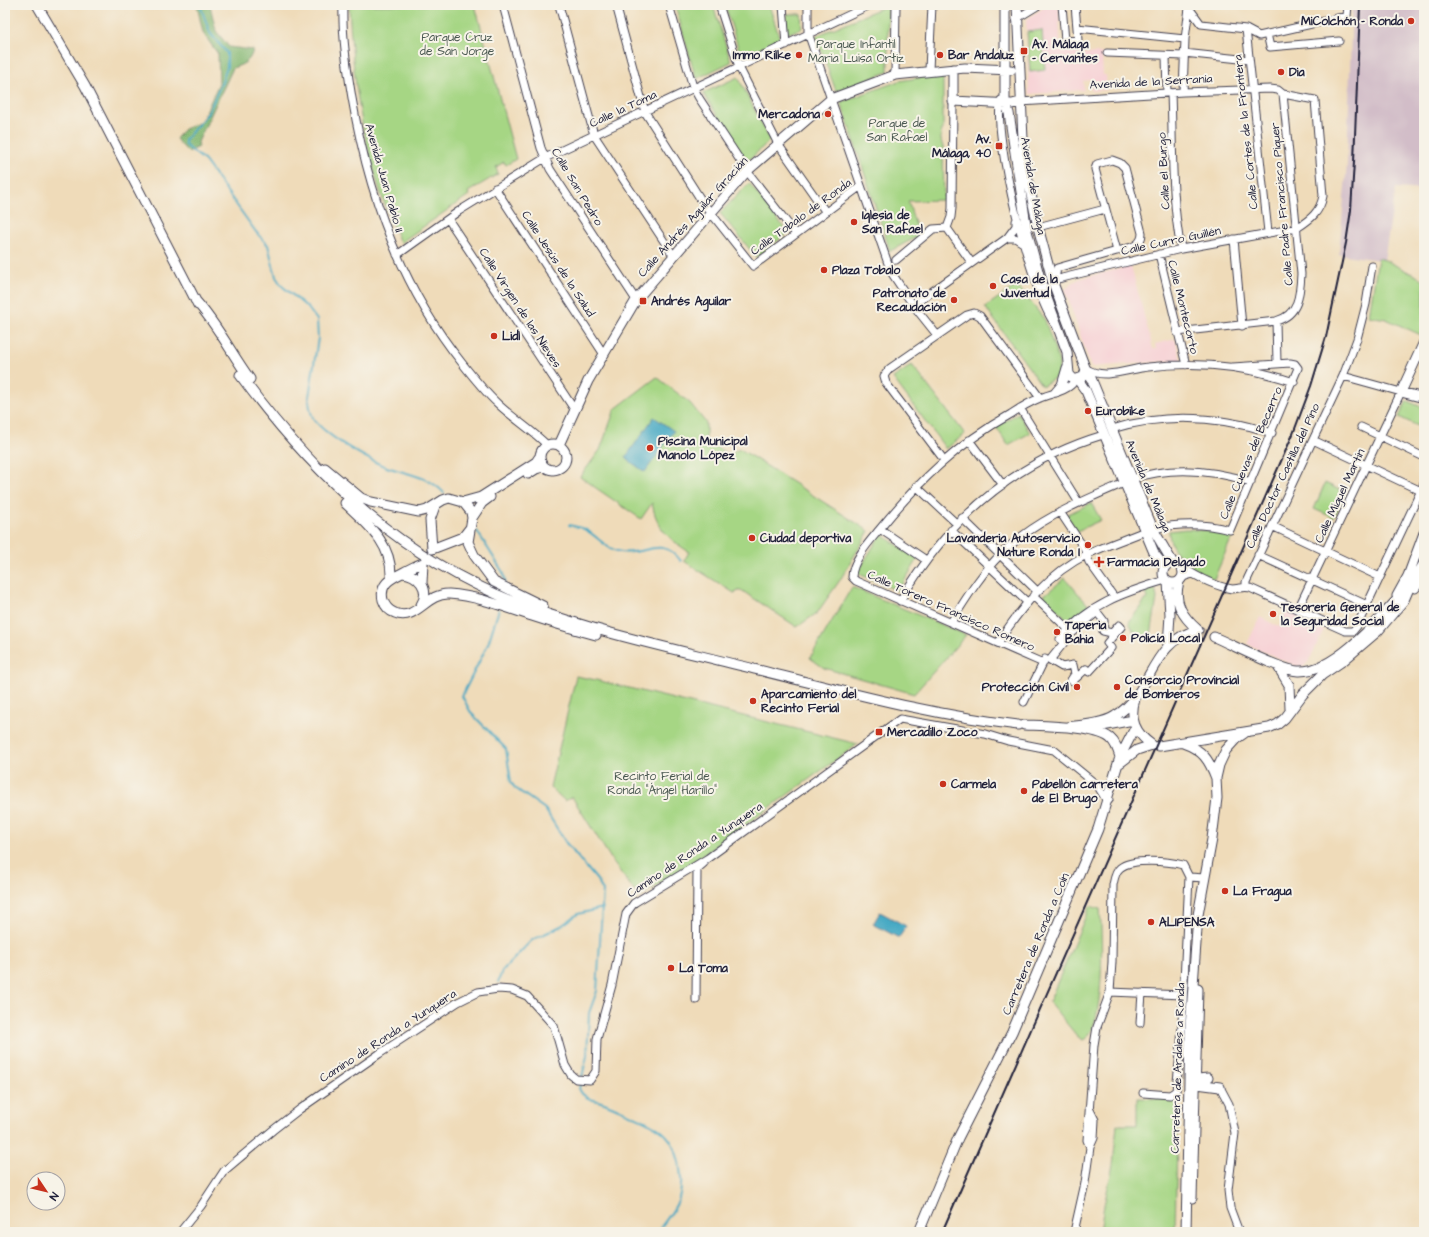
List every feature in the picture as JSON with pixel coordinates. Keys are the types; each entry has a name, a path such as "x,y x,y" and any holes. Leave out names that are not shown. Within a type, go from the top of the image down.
{"main road":[{"path":"37,5 85,86 195,300 261,411 286,444 377,534 388,554 391,566 391,577"},
{"name":"Avenida de Málaga","path":"1005,5 1005,92 1002,103 1009,113 1027,231 1041,282 1059,329 1069,367"},
{"name":"Avenida de Málaga","path":"1016,5 1024,162 1038,227 1054,282 1085,368 1112,429 1128,481"},
{"path":"953,69 953,101 1012,104 1020,102"},
{"name":"Calle Andrés Aguilar Gracián","path":"559,445 574,409 603,353 636,300 710,212 747,171 831,99 895,74 953,69 1005,70 1019,73"},
{"path":"195,300 210,316 234,357 282,422 305,449 330,473 361,498 371,502 419,512 427,510 437,504 449,498 463,502 481,497 536,462 546,445 559,445 564,449 566,454 564,465 555,470 544,467 536,469 482,503 463,537 432,549 430,514 437,504"},
{"path":"1424,342 1401,392 1424,398"},
{"path":"1056,392 1062,385 1066,376 1067,355"},
{"path":"1076,362 1085,368 1083,377 1076,380 1069,374 1069,367 1076,362"},
{"path":"240,375 290,439 329,481 362,510 393,534 439,564 475,584 528,607 578,623 676,650 923,709 1021,725 1080,728 1109,726 1128,721 1134,725"},
{"name":"Avenida de Málaga","path":"1076,380 1086,391 1103,435 1128,481 1149,530 1155,555 1165,567"},
{"path":"540,456 544,467"},
{"path":"463,502 471,512 472,522 468,542 474,555 494,582 538,605 564,614 720,660"},
{"path":"430,526 438,537 451,541"},
{"name":"Avenida de Málaga","path":"1149,530 1173,563"},
{"path":"1393,604 1408,576 1424,533"},
{"path":"419,608 424,596 422,583 423,563 391,577 386,582 382,596 388,609 394,613 407,615 419,608 429,599 448,594 494,602 559,625 641,646 676,650"},
{"path":"1068,727 1108,720 1116,716 1135,697 1168,645 1182,634 1198,630 1180,611 1177,597 1182,567 1173,563 1165,567 1163,574 1167,581 1170,615 1168,645"},
{"path":"1404,600 1410,586 1424,563"},
{"path":"402,573 413,575 422,583"},
{"path":"1080,728 1110,738 1115,743 1120,760 1137,750 1156,745 1184,743 1197,739 1269,728 1278,724 1322,675 1344,660 1378,632 1424,576"},
{"path":"1167,581 1181,580"},
{"path":"1214,637 1277,665 1297,671 1314,669 1326,664 1357,641 1410,586"},
{"path":"1277,665 1290,685 1290,710"},
{"path":"1135,697 1132,707 1134,725 1140,736 1156,745"},
{"name":"Carretera de Ronda a Coín","path":"926,1232 964,1129 1012,1032 1059,918 1087,856 1109,800 1120,760 1134,725"},
{"path":"1216,778 1219,765 1226,750 1246,732"},
{"path":"1184,743 1197,749 1206,756 1216,778"},
{"name":"Carretera de Ardales a Ronda","path":"1186,1232 1187,1131 1194,948 1198,915 1215,818 1216,778"},
{"name":"Carretera de Ardales a Ronda","path":"1191,1232 1200,906"},
{"path":"1190,1028 1193,1038 1192,1075 1195,1082 1201,1085 1216,1087"},
{"path":"1196,1061 1216,1087"},
{"path":"1187,1131 1191,1120 1192,1087 1195,1082 1202,1078 1208,1078"},
{"path":"1194,1116 1200,1097 1204,1092 1216,1087"},
{"name":"Carretera de Ronda a Coín","path":"919,1232 958,1138 964,1129"},
{"path":"922,1232 931,1218"}],"street":[{"name":"Avenida Juan Pablo II","path":"343,5 347,68 362,150 390,240 429,317 462,363 498,404 546,445"},
{"name":"Calle San Pedro","path":"503,5 541,148 550,169 636,300"},
{"path":"559,5 594,135 673,255"},
{"path":"616,5 645,112 710,212"},
{"path":"670,5 693,87 747,171 796,234"},
{"path":"719,5 739,67 778,144 825,212"},
{"path":"783,5 786,45"},
{"path":"808,5 808,33 891,272 912,305 937,335"},
{"path":"851,5 851,13"},
{"name":"Calle la Toma","path":"397,254 495,188 546,158 645,112 693,87 870,5"},
{"path":"895,74 896,5"},
{"path":"929,70 932,5"},
{"path":"1016,19 1039,5"},
{"path":"1062,5 1065,41 1078,40 1075,5"},
{"path":"1188,7 1201,24 1246,29 1259,36 1348,16 1348,5"},
{"path":"1182,92 1188,7"},
{"path":"1077,28 1185,39"},
{"name":"Calle Cortes de la Frontera","path":"1246,29 1268,232"},
{"path":"1267,34 1270,47 1339,41"},
{"path":"1107,53 1166,56 1184,55 1249,60"},
{"name":"Calle el Burgo","path":"1166,56 1181,249"},
{"name":"Avenida de la Serranía","path":"1020,102 1270,88 1278,90 1282,94 1315,100 1323,196 1321,206 1317,213 1297,228"},
{"name":"Calle Padre Francisco Piquer","path":"1177,332 1242,326 1276,321 1290,315 1297,305 1300,297 1301,274 1282,94"},
{"path":"947,228 951,217 952,208 953,101"},
{"path":"1002,103 999,110 1004,150 1015,211 1023,243 1045,308 1050,319 1059,329"},
{"path":"1054,282 1057,268 1117,251 1138,244 1142,239 1142,233 1125,168 1120,163 1112,160 1097,164 1095,169 1117,251"},
{"name":"Calle Tobalo de Ronda","path":"710,212 753,266 862,186"},
{"name":"Calle Jesús de la Salud","path":"495,188 603,353"},
{"path":"1038,227 1105,209"},
{"path":"912,305 1007,238 1016,226 1015,211"},
{"name":"Calle Virgen de las Nieves","path":"448,219 574,409"},
{"path":"896,260 933,229 947,228"},
{"path":"947,228 971,262"},
{"name":"Calle Curro Guillén","path":"1054,282 1181,249 1268,232 1297,228"},
{"path":"1007,238 1015,238 1023,243"},
{"path":"1234,239 1242,326"},
{"name":"Calle Montecorto","path":"1159,254 1186,365"},
{"name":"Calle Doctor Castilla del Pino","path":"1246,586 1246,582 1258,555 1343,376 1357,339 1366,304 1372,266"},
{"path":"944,460 886,383 884,376 889,369 967,315 974,313 980,316 1040,398"},
{"path":"1276,321 1276,363"},
{"path":"1233,367 1276,363 1295,364 1298,368 1294,382"},
{"name":"Calle Cuevas del Becerro","path":"1085,368 1095,373 1111,374 1148,367 1186,365 1233,367 1255,370 1294,382 1230,530 1213,526 1186,524 1149,530"},
{"path":"1343,376 1401,392"},
{"path":"926,560 880,529 916,486 944,460 969,440 1020,408 1071,385 1076,380"},
{"name":"Calle Miguel Martín","path":"1298,609 1401,392"},
{"path":"1020,408 1079,503"},
{"path":"1112,429 1150,421 1183,418 1217,420 1243,424 1272,433"},
{"path":"1360,427 1424,457"},
{"path":"900,601 926,560 962,518 1003,485 1050,457 1103,435"},
{"path":"969,440 1003,485"},
{"path":"1182,567 1213,584 1233,589 1246,586 1344,631 1353,631 1367,605 1422,488 1366,465 1313,440"},
{"path":"951,622 989,567 1000,555 1034,527 1079,503 1128,481 1161,473 1185,471 1218,473 1252,482"},
{"path":"916,486 957,524"},
{"path":"1060,512 1087,555 1089,562 1114,597"},
{"path":"962,518 1000,555 1068,629"},
{"path":"1272,526 1380,577"},
{"name":"Calle Torero Francisco Romero","path":"880,529 868,543 852,570 852,577 856,581 1043,663"},
{"path":"951,530 1027,602"},
{"path":"998,643 1027,602 1054,576 1087,555 1149,530"},
{"path":"1258,555 1367,605"},
{"path":"1181,580 1193,574"},
{"path":"1024,702 1043,663 1068,629 1098,606 1114,597 1167,581"},
{"path":"1097,612 1104,621 1103,632 1112,633 1119,625 1121,627 1107,643 1111,648 1089,672 1086,669 1083,670 1073,681 1072,680 1075,674 1073,665 1062,667 1050,660 1068,637 1097,612"},
{"name":"Camino de Ronda a Yunquera","path":"180,1232 201,1206 224,1171 273,1130 379,1054 458,1002 478,992 498,989 512,990 527,996 554,1026 565,1065 571,1075 576,1079 586,1081 593,1077 596,1070 597,1039 612,985 626,914 634,903 708,858 900,719 985,734 1008,741 1054,750 1097,785 1105,798 1109,800"},
{"name":"Camino de Ronda a Yunquera","path":"1097,785 1112,788"},
{"path":"696,1000 697,869 708,858"},
{"path":"1074,1232 1090,1147 1087,1140 1091,1070 1097,1027 1110,992 1113,885 1116,874 1120,868 1131,862 1183,864 1189,877 1181,1044 1176,1091 1170,1095 1143,1093"},
{"path":"1189,877 1205,878"},
{"path":"1110,992 1183,995"},
{"path":"1140,1023 1142,993"},
{"path":"1216,1087 1229,1104 1235,1133 1228,1190 1230,1208 1238,1232"}],"shaded area":[{"path":"1048,5 1059,5 1060,45 1076,45 1077,54 1102,53 1103,75 1106,75 1107,90 1091,91 1090,80 1083,81 1084,90 1029,94 1026,19"},
{"path":"1352,5 1424,5 1424,190 1396,188 1384,260 1386,261 1339,254 1347,164"},
{"path":"1131,266 1153,349 1156,349 1155,344 1175,339 1181,360 1091,367 1065,290 1079,279"},
{"path":"1287,611 1324,629 1309,661 1303,667 1293,665 1247,644 1260,617 1279,627"}],"green space":[{"path":"197,5 210,5 216,31 229,47 253,50 246,62 233,68 198,142 199,147 188,152 176,139 184,129 199,123 204,116 219,83 218,54 203,33"},
{"name":"Parque Cruz de San Jorge","path":"349,5 475,5 516,159 506,165 504,162 496,167 498,174 468,192 469,195 400,243 380,191 364,133 354,69"},
{"path":"675,5 713,5 731,62 696,79"},
{"path":"725,5 769,5 780,39 741,57"},
{"name":"Parque Infantil Maria Luisa Ortiz","path":"888,5 888,72 836,91 816,36"},
{"path":"786,14 801,14 802,28 787,34"},
{"path":"1042,30 1045,70 1030,72 1027,32"},
{"path":"738,77 770,140 747,162 703,93"},
{"name":"Parque de San Rafael","path":"924,77 943,77 943,129 941,140 943,147 944,200 908,201 919,236 890,251 841,102 899,81"},
{"path":"749,183 788,233 756,257 720,213"},
{"path":"1378,258 1385,260 1424,280 1424,329 1421,335 1386,319 1369,316"},
{"path":"1017,285 1045,320 1059,362 1059,371 1055,378 1042,386 985,307"},
{"path":"912,365 965,434 946,449 893,378"},
{"name":"Ciudad deportiva","path":"657,377 690,403 706,423 706,445 710,443 728,454 740,449 869,531 840,580 817,613 797,627 741,590 734,593 684,561 689,552 664,532 657,520 652,503 641,519 580,477 600,450 615,409"},
{"path":"1407,401 1424,408 1424,429 1399,417"},
{"path":"1018,413 1030,433 1008,445 996,427"},
{"path":"1325,483 1346,493 1334,518 1314,509"},
{"path":"1091,503 1101,520 1077,531 1066,515"},
{"path":"1186,529 1211,531 1232,537 1214,579 1184,561 1173,547 1170,540 1169,531"},
{"path":"881,534 918,559 898,591 857,573"},
{"path":"1065,578 1089,606 1070,622 1043,596"},
{"path":"852,587 966,635 914,694 824,668 810,658"},
{"path":"1155,588 1157,598 1151,635 1141,638 1134,632 1129,622 1147,598 1144,591"},
{"name":"Recinto Ferial de Ronda \"Ángel Harillo\"","path":"576,676 858,744 708,852 639,897 615,865 572,797 565,801 550,787"},
{"path":"1090,906 1100,909 1102,958 1101,980 1096,1019 1090,1032 1083,1040 1077,1036 1049,1002"},
{"path":"1178,1095 1175,1232 1100,1232 1104,1205 1113,1165 1117,1125 1137,1125 1137,1098 1170,1099"}],"water":[{"path":"654,417 674,431 645,472 625,458"},
{"path":"880,912 906,926 899,938 873,924"}],"waterway":[{"path":"200,5 210,33 227,53 227,67 208,113 185,140 185,145 205,161 256,232 268,245 276,277 282,286 308,308 317,320 318,338 309,397 313,418 318,425 335,439 366,458 384,466 431,482 444,493"},
{"path":"569,525 584,529 616,551 630,552 653,548 667,549 674,553 681,561"},
{"path":"477,531 504,574 505,582"},
{"path":"499,609 488,644 462,696 470,711 506,749 511,782 515,788 545,809 566,843 597,880 603,891 597,991 589,1013 587,1056 582,1077"},
{"path":"498,982 502,971 532,940 561,926 578,914 603,908"},
{"path":"581,1081 579,1089 584,1096 603,1102 647,1122 661,1130 669,1138 673,1145 681,1175 680,1193 675,1208 657,1232"}],"tunnel":[{"path":"1198,630 1214,637"}],"railway":[{"path":"942,1232 1293,434 1311,386 1326,337 1346,243 1351,210 1360,5"}],"place":[{"name":"MiColchón - Ronda","path":"1411,21"},
{"name":"Av. Málaga - Cervantes","path":"1024,51"},
{"name":"Immo Rilke","path":"799,55"},
{"name":"Bar Andaluz","path":"940,55"},
{"name":"Dia","path":"1281,72"},
{"name":"Mercadona","path":"828,114"},
{"name":"Av. Málaga, 40","path":"999,146"},
{"name":"Iglesia de San Rafael","path":"854,222"},
{"name":"Plaza Tobalo","path":"824,270"},
{"name":"Casa de la Juventud","path":"993,286"},
{"name":"Patronato de Recaudación","path":"954,300"},
{"name":"Andrés Aguilar","path":"643,301"},
{"name":"Lidl","path":"494,336"},
{"name":"Eurobike","path":"1088,411"},
{"name":"Piscina Municipal Manolo López","path":"650,448"},
{"name":"Ciudad deportiva","path":"752,538"},
{"name":"Lavanderia Autoservicio Nature Ronda I","path":"1088,545"},
{"name":"Farmacia Delgado","path":"1099,562"},
{"name":"Tesorería General de la Seguridad Social","path":"1273,614"},
{"name":"Taperia Bahia","path":"1057,632"},
{"name":"Policía Local","path":"1123,638"},
{"name":"Protección Civil","path":"1077,687"},
{"name":"Consorcio Provincial de Bomberos","path":"1117,687"},
{"name":"Aparcamiento del Recinto Ferial","path":"753,701"},
{"name":"Mercadillo Zoco","path":"879,732"},
{"name":"Carmela","path":"943,784"},
{"name":"Pabellón carretera de El Brugo","path":"1024,791"},
{"name":"La Fragua","path":"1225,891"},
{"name":"ALIPENSA","path":"1151,922"},
{"name":"La Toma","path":"671,968"}]}
